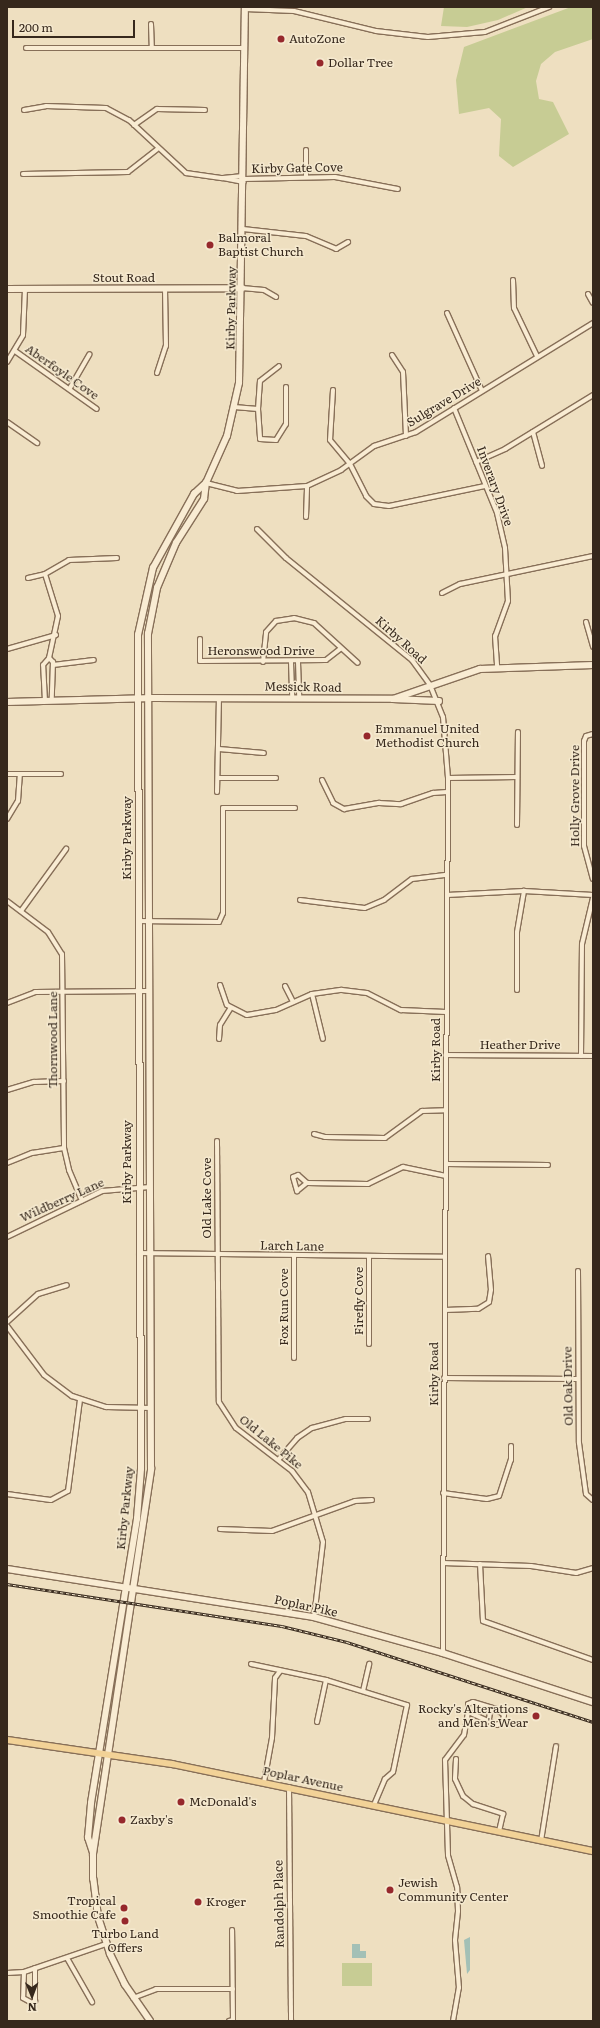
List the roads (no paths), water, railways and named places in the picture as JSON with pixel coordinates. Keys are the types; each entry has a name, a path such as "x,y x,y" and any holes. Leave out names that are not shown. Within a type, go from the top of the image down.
{"main road":[{"name":"Kirby Parkway","path":"93,1854 150,1490 148,634 157,588 176,543 204,499 206,483 227,436 234,408 242,347 245,8"},
{"name":"Stout Road","path":"7,289 165,290 242,288"},
{"name":"Kirby Parkway","path":"150,2021 133,1998 106,1944 95,1898 93,1854 88,1830 140,1490 138,1253 138,635 146,591 174,526 194,494 206,483"},
{"name":"Messick Road","path":"7,702 137,698 295,697 393,699 461,673 497,667 593,665"},
{"path":"393,699 439,702"},
{"name":"Poplar Pike","path":"7,1569 314,1617 443,1653 593,1702"},
{"name":"Poplar Avenue","path":"7,1740 99,1751 264,1782 593,1851"}],"street":[{"path":"245,8 288,10 376,30 428,37 485,32 548,7"},
{"path":"151,24 152,48"},
{"path":"26,48 244,48"},
{"name":"Kirby Gate Cove","path":"24,110 42,106 100,107 118,112 134,125 157,149 186,173 244,179 306,176 348,178 398,189"},
{"path":"134,125 157,109 205,110"},
{"path":"23,174 128,172 157,149"},
{"path":"306,150 306,176"},
{"path":"243,229 306,236 336,249 348,242"},
{"path":"513,280 514,308 538,356"},
{"path":"242,288 264,290 276,297"},
{"path":"7,362 15,351 24,329 25,289"},
{"path":"157,373 166,346 165,290"},
{"path":"588,294 593,303"},
{"path":"447,314 482,391"},
{"name":"Sulgrave Drive","path":"206,483 237,491 307,486 350,464 374,446 406,436 593,322"},
{"name":"Aberfoyle Cove","path":"15,351 70,388 97,409"},
{"path":"70,388 90,354"},
{"path":"392,355 403,372 406,436"},
{"path":"279,366 260,381 258,409 260,439 276,440 286,424 286,387"},
{"path":"334,390 330,399 330,440 350,464 366,496 380,506 485,486"},
{"path":"476,462 533,432 593,395"},
{"path":"234,408 258,409"},
{"name":"Inverary Drive","path":"454,408 476,462 501,531 504,575 508,601 494,636 497,667"},
{"path":"7,422 37,443"},
{"path":"533,432 542,466"},
{"path":"306,518 307,486"},
{"name":"Kirby Road","path":"257,529 286,558 412,660 430,685 439,702 443,717 448,778 443,1653"},
{"path":"442,593 455,586 593,556"},
{"path":"28,578 46,574 69,560 117,558"},
{"path":"45,701 43,665 49,658 56,635 58,607 46,574"},
{"path":"263,662 266,632 272,623 294,618 314,623 340,649 358,663"},
{"path":"586,622 593,647"},
{"path":"7,649 56,635"},
{"name":"Heronswood Drive","path":"200,639 200,661 298,662 326,660 340,649"},
{"path":"49,658 53,665 52,700"},
{"path":"53,665 94,660"},
{"path":"291,662 295,697"},
{"path":"295,697 298,662"},
{"path":"217,792 219,698"},
{"path":"517,825 518,732"},
{"name":"Holly Grove Drive","path":"593,734 586,736 584,846 593,879"},
{"path":"219,749 264,753"},
{"path":"7,774 61,774"},
{"path":"7,819 18,801 20,774"},
{"path":"448,778 517,776"},
{"path":"218,778 276,778"},
{"path":"322,780 333,803 344,809 379,803 401,804 433,793 447,792"},
{"path":"138,921 213,924 221,921 223,808 295,808"},
{"path":"21,911 66,849"},
{"path":"300,900 365,908 384,900 412,879 447,874"},
{"path":"517,990 517,932 524,891"},
{"path":"448,895 524,891 593,895"},
{"path":"581,1056 582,944 593,898"},
{"name":"Thornwood Lane","path":"7,901 48,932 58,945 63,960 64,1148 68,1170 82,1200"},
{"path":"220,986 222,999 230,1009 243,1014 258,1014 312,994 354,990 373,995 401,1010 446,1012"},
{"path":"285,986 293,1002"},
{"path":"7,1003 29,993 148,991"},
{"path":"312,994 323,1039"},
{"path":"219,1039 221,1022 230,1009"},
{"name":"Heather Drive","path":"446,1055 593,1056"},
{"path":"7,1090 34,1082 64,1081"},
{"path":"314,1134 325,1137 385,1138 422,1110 446,1110"},
{"name":"Old Lake Cove","path":"217,1141 218,1255"},
{"path":"7,1163 32,1153 64,1148"},
{"path":"446,1164 548,1165"},
{"path":"308,1182 363,1185 403,1167 446,1176"},
{"name":"Wildberry Lane","path":"7,1237 82,1200 109,1189 150,1187"},
{"name":"Larch Lane","path":"138,1253 445,1257"},
{"name":"Old Lake Pike","path":"218,1255 219,1402 236,1428 279,1459 304,1484 317,1515 323,1559 314,1617"},
{"name":"Fox Run Cove","path":"294,1256 294,1358"},
{"path":"445,1310 478,1309 488,1302 492,1290 488,1256"},
{"name":"Firefly Cove","path":"369,1257 369,1344"},
{"name":"Old Oak Drive","path":"578,1271 577,1379 580,1443 591,1500"},
{"path":"7,1322 38,1294 67,1284"},
{"path":"7,1326 47,1378 80,1400 106,1408 151,1408"},
{"path":"444,1378 577,1379"},
{"path":"7,1494 51,1500 68,1490 80,1400"},
{"path":"279,1459 306,1431 346,1419 368,1419"},
{"path":"444,1493 487,1499 498,1496 511,1460 511,1446"},
{"path":"220,1528 266,1532 358,1501 372,1500"},
{"path":"443,1563 532,1566 576,1573 593,1568"},
{"path":"480,1564 482,1620 593,1660"},
{"path":"251,1664 326,1680 364,1691 406,1706 394,1772 385,1779 374,1805"},
{"path":"364,1691 369,1664"},
{"path":"264,1782 272,1738 275,1678 280,1671"},
{"path":"316,1722 326,1680"},
{"path":"453,2021 459,1988 455,1940 458,1911 457,1887 448,1855 445,1760 464,1735 468,1704 473,1702 496,1709 504,1715 503,1721 497,1725 489,1719 468,1712"},
{"path":"489,1719 490,1712 496,1709"},
{"path":"541,1841 556,1746"},
{"path":"456,1759 456,1779 468,1801 503,1814 499,1831"},
{"path":"446,1779 456,1779"},
{"name":"Randolph Place","path":"289,1787 291,2021"},
{"path":"229,2021 233,2020 232,1930"},
{"path":"7,1973 24,1972 106,1944"},
{"path":"67,1958 92,2002"},
{"path":"24,1972 23,1998 32,2003 36,2001 35,1968"},
{"path":"133,1998 156,1989 233,1989"}],"water":[{"path":"470,1937 470,1970 467,1974 464,1940"},
{"path":"352,1944 360,1944 360,1951 366,1951 366,1958 352,1958"}],"railway":[{"path":"7,1584 282,1626 347,1642 593,1722"}],"place":[{"name":"AutoZone","path":"281,39"},
{"name":"Dollar Tree","path":"320,63"},
{"name":"Balmoral Baptist Church","path":"210,245"},
{"name":"Emmanuel United Methodist Church","path":"367,736"},
{"name":"Rocky's Alterations and Men's Wear","path":"536,1716"},
{"name":"McDonald's","path":"181,1802"},
{"name":"Zaxby's","path":"122,1820"},
{"name":"Jewish Community Center","path":"390,1890"},
{"name":"Kroger","path":"198,1902"},
{"name":"Tropical Smoothie Cafe","path":"124,1908"},
{"name":"Turbo Land Offers","path":"125,1921"}]}
